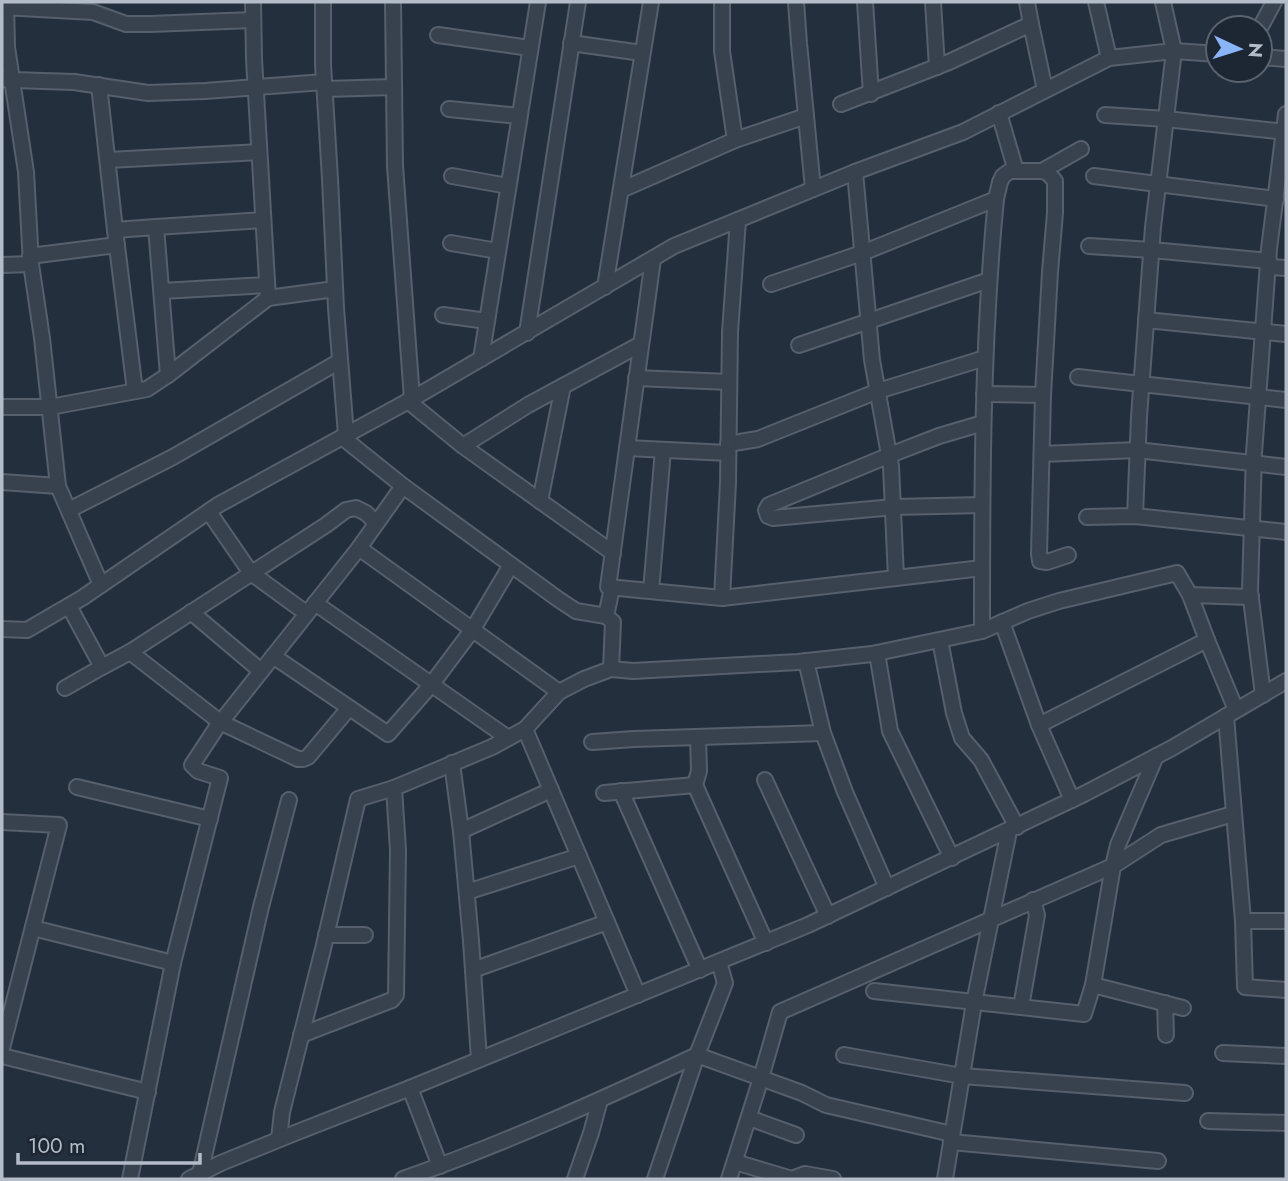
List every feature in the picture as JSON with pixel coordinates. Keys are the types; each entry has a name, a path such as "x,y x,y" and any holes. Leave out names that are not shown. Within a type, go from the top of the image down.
{"street":[{"path":"253,2 267,292"},
{"path":"323,2 324,86 344,436 404,486 576,611 606,616 612,622 611,669"},
{"path":"393,2 395,166 410,400 463,446 613,553"},
{"path":"481,359 538,2"},
{"path":"527,332 578,2"},
{"path":"605,287 651,2"},
{"path":"722,2 722,51 735,140"},
{"path":"796,2 813,189"},
{"path":"865,2 871,94"},
{"path":"933,2 937,67"},
{"path":"1027,2 1045,90"},
{"path":"1096,2 1109,58"},
{"path":"1135,516 1146,320 1158,184 1174,51 1163,2"},
{"path":"101,585 58,486 31,260 26,172 8,79 5,5 93,12 126,24 253,19"},
{"path":"841,104 937,67 1031,23"},
{"path":"439,34 530,48"},
{"path":"571,43 642,53"},
{"path":"2,629 27,630 69,606 209,512 410,400 674,246 855,172 963,132 1109,58 1174,51 1204,53"},
{"path":"8,79 74,82 148,93 205,92 255,86 394,87"},
{"path":"99,85 135,391"},
{"path":"449,110 519,116"},
{"path":"999,113 1016,171"},
{"path":"1263,695 1251,597 1254,463 1268,264 1279,197 1286,114"},
{"path":"1105,115 1285,132"},
{"path":"621,190 735,140 806,116"},
{"path":"1042,171 1081,149"},
{"path":"108,160 259,152"},
{"path":"982,631 983,423 989,280 996,199 1003,176 1010,171 1042,171 1055,181 1043,395 1039,554 1040,561 1047,562 1068,555"},
{"path":"855,172 872,360 890,455 896,578"},
{"path":"452,176 508,186"},
{"path":"1094,176 1279,197"},
{"path":"771,284 862,253 996,199"},
{"path":"115,230 263,220"},
{"path":"722,598 730,332 738,220"},
{"path":"156,227 168,375"},
{"path":"450,243 498,251"},
{"path":"2,265 117,245"},
{"path":"1089,246 1152,250 1286,268"},
{"path":"653,259 608,587 722,598 982,568"},
{"path":"799,345 989,280"},
{"path":"162,290 267,292 335,289"},
{"path":"2,407 50,407 146,389 168,375 267,292"},
{"path":"443,315 487,321"},
{"path":"1146,320 1286,334"},
{"path":"463,446 528,405 641,344"},
{"path":"627,448 728,449 878,391 985,358"},
{"path":"69,510 173,457 340,361"},
{"path":"1078,377 1286,400"},
{"path":"636,378 729,382"},
{"path":"540,501 563,386"},
{"path":"984,394 1043,395"},
{"path":"982,505 894,507 773,518 770,518 766,510 769,505 890,455 983,423"},
{"path":"651,591 663,450"},
{"path":"1042,454 1138,450 1286,467"},
{"path":"2,482 58,486"},
{"path":"130,1179 173,963 220,778 198,771 192,765 220,722 359,548 404,486"},
{"path":"65,688 130,652 326,526 346,510 356,508 376,523"},
{"path":"209,512 251,573 431,685 508,738"},
{"path":"1087,517 1135,516 1286,532"},
{"path":"359,548 559,692"},
{"path":"273,656 388,734 431,685 472,629 511,565"},
{"path":"279,1139 282,1112 358,799 394,788 492,747 525,729 559,692 611,669 633,671 806,662 877,653 982,631 1059,601 1177,572 1190,595 1207,639 1231,713 1233,814 1243,921 1245,987 1286,989"},
{"path":"606,616 612,588"},
{"path":"1190,595 1251,597"},
{"path":"69,606 102,667"},
{"path":"191,612 261,671"},
{"path":"1002,622 1039,724 1072,800"},
{"path":"1039,724 1207,639"},
{"path":"940,640 954,713 962,737 981,760 1013,829 974,1003 945,1179"},
{"path":"130,652 220,722 292,757 303,759 311,753 349,708"},
{"path":"877,653 890,731 952,858"},
{"path":"806,662 823,733 845,792 887,888"},
{"path":"194,1177 279,1139 828,916 1072,800 1156,756 1286,681"},
{"path":"525,729 638,995"},
{"path":"592,742 823,733"},
{"path":"698,737 699,771 695,785 766,943"},
{"path":"874,991 1084,1014 1093,985 1118,845 1156,756"},
{"path":"452,763 467,892 479,1059"},
{"path":"765,780 828,916"},
{"path":"604,793 695,785"},
{"path":"77,787 210,819"},
{"path":"301,1035 392,1000 396,995 398,850 394,788"},
{"path":"461,831 551,790"},
{"path":"621,792 700,970"},
{"path":"194,1177 289,800"},
{"path":"729,1179 780,1012 1113,866 1161,835 1233,814"},
{"path":"2,822 59,825 2,1048"},
{"path":"467,892 579,856"},
{"path":"1021,1007 1037,915 1033,900"},
{"path":"1243,921 1286,921"},
{"path":"473,970 607,922"},
{"path":"33,928 173,963"},
{"path":"327,935 365,934"},
{"path":"655,1179 697,1055 725,983 719,962"},
{"path":"1093,985 1183,1008"},
{"path":"1165,1003 1166,1035"},
{"path":"1223,1053 1286,1056"},
{"path":"412,1177 439,1173 697,1055 802,1093 826,1105 952,1138 1158,1161"},
{"path":"844,1055 962,1076 1185,1093"},
{"path":"2,1056 148,1092"},
{"path":"410,1088 439,1173"},
{"path":"576,1179 600,1100"},
{"path":"749,1118 796,1135"},
{"path":"1208,1121 1286,1123"},
{"path":"735,1162 792,1179 805,1174 833,1179"}]}
